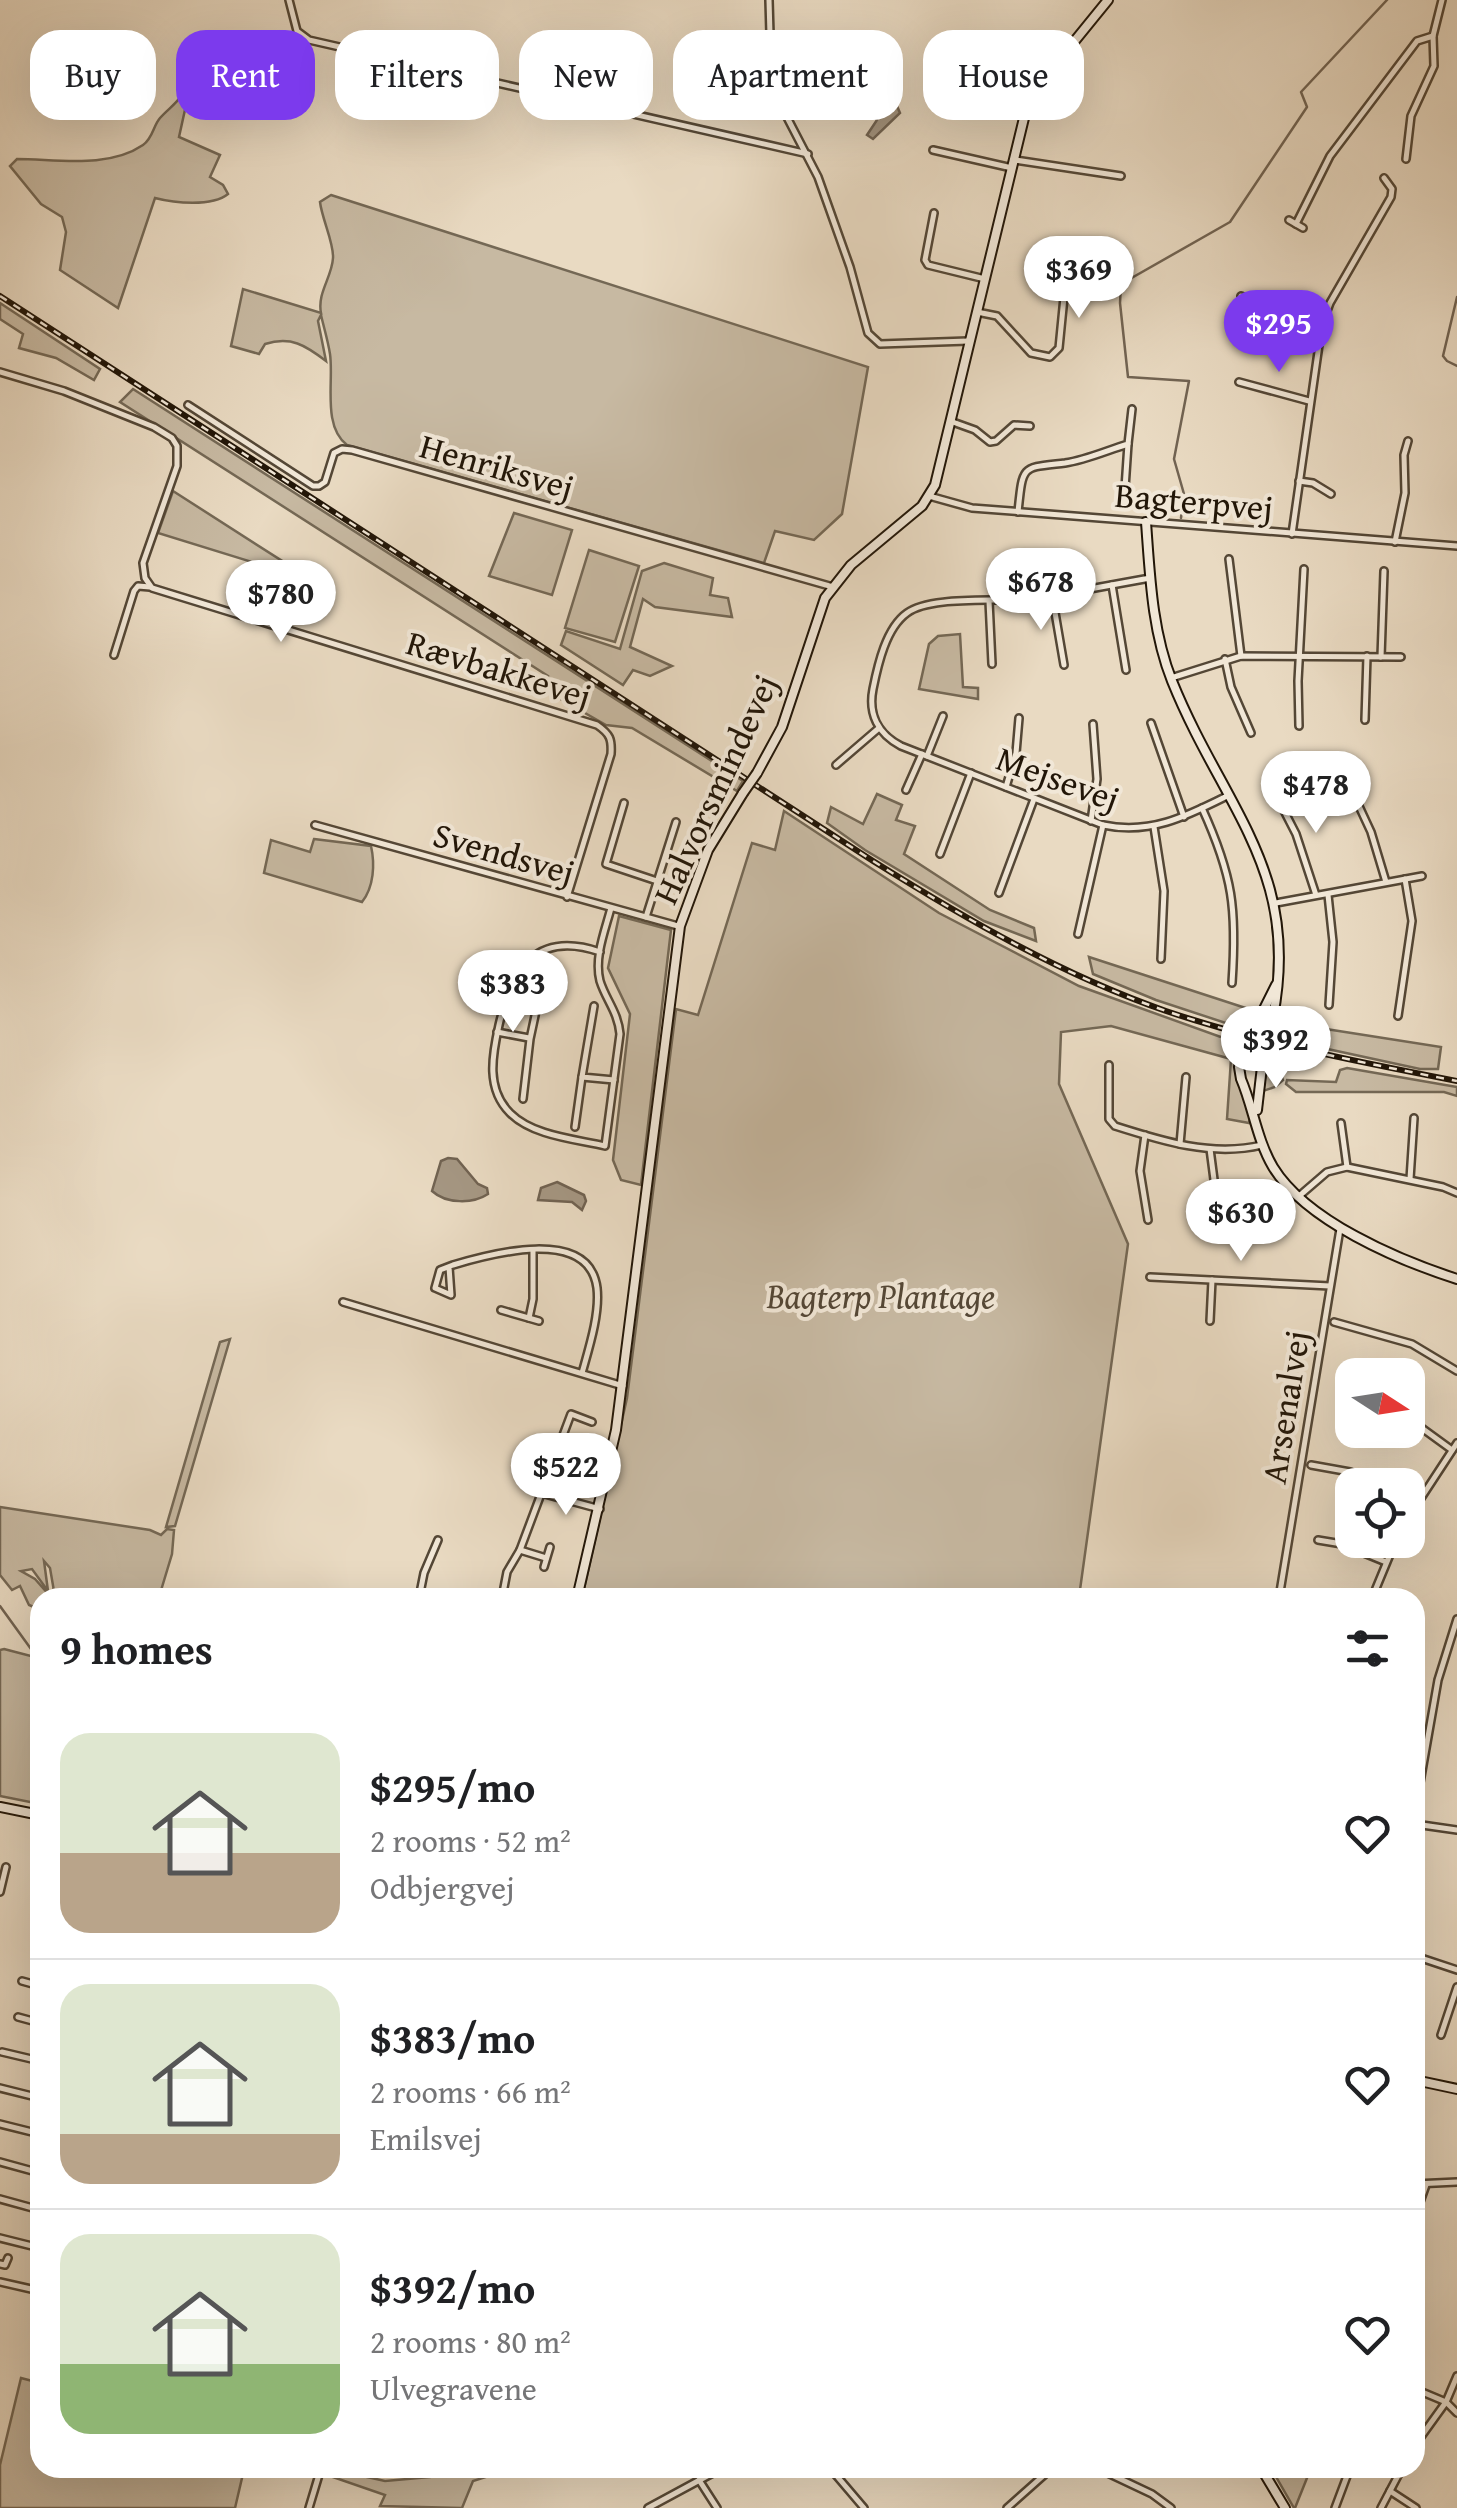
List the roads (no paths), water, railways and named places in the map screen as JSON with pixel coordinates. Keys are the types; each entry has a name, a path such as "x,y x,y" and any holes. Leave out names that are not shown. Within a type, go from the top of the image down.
{"street":[{"path":"289,0 296,31 309,40 808,154"},
{"path":"770,0 772,83 808,154 872,340 880,344 968,341"},
{"name":"Halvorsmindevej","path":"580,1588 600,1509 623,1386 680,926 693,884 708,850 782,727 818,614 832,587 851,565 929,496 938,474 968,341 1034,96 1108,0"},
{"path":"1406,160 1411,116 1434,66 1433,36 1442,0"},
{"path":"1296,224 1330,156 1417,41 1433,36"},
{"path":"1396,149 1406,149"},
{"path":"933,150 1121,176"},
{"path":"1292,534 1310,402 1330,303 1391,197 1392,188 1384,178"},
{"path":"934,213 925,260 928,265 985,279"},
{"path":"976,312 997,316 1031,353 1050,357 1059,348 1064,292 1066,264 1058,260 1054,277 1064,292"},
{"path":"1241,296 1321,338"},
{"path":"0,372 64,391 172,438 177,446 177,466 143,563 144,578 152,588"},
{"path":"1239,382 1310,402"},
{"name":"Henriksvej","path":"188,406 313,486 325,482 334,454 342,448 832,587"},
{"path":"1124,503 1132,409"},
{"path":"950,421 975,430 990,442 1014,425 1030,426"},
{"path":"1394,542 1405,493 1404,455 1408,441"},
{"path":"1018,512 1023,477 1036,464 1065,463 1128,444"},
{"path":"1298,480 1331,494"},
{"name":"Bagterpvej","path":"929,496 972,508 1457,546"},
{"path":"1146,522 1156,625 1171,678 1256,846 1276,903 1280,971 1272,1026 1258,1080 1256,1120"},
{"path":"1229,559 1241,656"},
{"path":"1300,726 1298,655 1304,569"},
{"path":"1382,657 1384,570"},
{"path":"836,765 879,728 872,711 873,690 890,633 906,613 926,604 1052,595 1151,578"},
{"path":"1112,585 1126,670"},
{"path":"114,655 134,591 138,586 152,588"},
{"name":"Rævbakkevej","path":"152,588 597,724 612,740 612,754 566,897"},
{"path":"1052,595 1064,665"},
{"path":"989,601 992,664"},
{"path":"1171,678 1241,656 1401,657"},
{"path":"1365,720 1367,656"},
{"path":"1225,659 1231,687 1251,732"},
{"path":"906,790 943,716"},
{"path":"1006,787 1016,753 1019,718"},
{"path":"1151,723 1184,817"},
{"path":"1091,820 1097,779 1092,724"},
{"name":"Mejsevej","path":"879,728 894,742 1103,825 1154,827 1230,794"},
{"path":"940,854 972,774"},
{"path":"1344,776 1371,832 1386,882"},
{"path":"1275,793 1296,834 1316,896"},
{"path":"999,892 1034,798"},
{"path":"624,803 606,864 657,881"},
{"path":"1202,808 1220,847 1232,891 1232,983"},
{"path":"646,917 676,822"},
{"name":"Svendsvej","path":"315,824 680,926"},
{"path":"1078,934 1103,825"},
{"path":"1154,827 1164,891 1161,959"},
{"path":"1276,903 1422,876"},
{"path":"1398,1016 1412,922 1405,879"},
{"path":"1328,896 1333,952 1328,1005"},
{"path":"600,952 570,944 554,946 531,959 514,977 497,1032 492,1083 509,1112 527,1126 605,1146 618,1020 600,978 600,952 611,908"},
{"path":"1280,971 1243,1050 1241,1079 1262,1144 1282,1179 1298,1197 1341,1226 1416,1265 1457,1279"},
{"path":"523,1099 530,1039 544,978"},
{"path":"575,1127 594,1006"},
{"path":"497,1032 530,1039"},
{"path":"1110,1065 1111,1123 1180,1144 1240,1150 1262,1144"},
{"path":"582,1077 614,1080"},
{"path":"1180,1144 1186,1077"},
{"path":"1410,1179 1414,1118"},
{"path":"1341,1122 1347,1168"},
{"path":"1146,1136 1140,1171 1148,1220"},
{"path":"1210,1148 1219,1218"},
{"path":"1298,1197 1327,1172 1347,1168 1410,1179 1457,1193"},
{"name":"Arsenalvej","path":"1281,1588 1341,1226"},
{"path":"529,1318 534,1300 533,1250"},
{"path":"449,1267 451,1294 435,1288 440,1270 449,1267 500,1251 551,1250 585,1264 594,1275 597,1296 582,1373"},
{"path":"1150,1277 1330,1286"},
{"path":"1210,1321 1212,1280"},
{"path":"344,1302 623,1386"},
{"path":"502,1310 540,1321"},
{"path":"1334,1322 1412,1344 1457,1370"},
{"path":"504,1588 571,1414 592,1422"},
{"path":"1425,1430 1452,1450"},
{"path":"1425,1489 1457,1443"},
{"path":"1311,1465 1335,1469"},
{"path":"541,1493 600,1509"},
{"path":"421,1588 438,1540"},
{"path":"1318,1540 1342,1544 1386,1562"},
{"path":"544,1567 550,1547"},
{"path":"520,1550 546,1558"},
{"path":"1376,1588 1388,1558"},
{"path":"1425,1754 1438,1680 1457,1619"},
{"path":"0,1807 30,1813"},
{"path":"1425,1825 1457,1830"},
{"path":"0,1892 7,1867"},
{"path":"1425,1959 1457,1970"},
{"path":"22,1982 30,1984"},
{"path":"1441,2034 1457,1987"},
{"path":"18,2018 30,2021"},
{"path":"2,2052 30,2059"},
{"path":"1425,2082 1457,2089"},
{"path":"0,2088 30,2096"},
{"path":"0,2124 30,2132"},
{"path":"0,2162 30,2170"},
{"path":"1426,2185 1457,2182"},
{"path":"0,2200 30,2208"},
{"path":"0,2238 30,2246"},
{"path":"0,2264 6,2264 8,2258"},
{"path":"0,2282 30,2289"},
{"path":"1425,2431 1446,2402 1457,2376"},
{"path":"1425,2393 1446,2402 1457,2413"},
{"path":"309,2508 319,2478"},
{"path":"648,2508 703,2478"},
{"path":"838,2478 864,2508"},
{"path":"1007,2508 1041,2478"},
{"path":"1118,2478 1171,2508"},
{"path":"1267,2478 1286,2508"},
{"path":"1336,2508 1346,2478"},
{"path":"1381,2508 1396,2478"},
{"path":"699,2480 717,2508"},
{"path":"1390,2491 1416,2508"}],"waterway":[{"path":"1181,518 1184,494 1174,459 1189,381 1128,377 1121,284 1230,222 1307,107 1301,92 1387,0"},
{"path":"1457,297 1443,356 1457,366"},
{"path":"0,1606 30,1648"}],"railway":[{"path":"0,296 873,861 1015,944 1089,981 1166,1011 1310,1051 1457,1081"}],"park label":[{"name":"Bagterp Plantage","path":"881,1295"}]}
